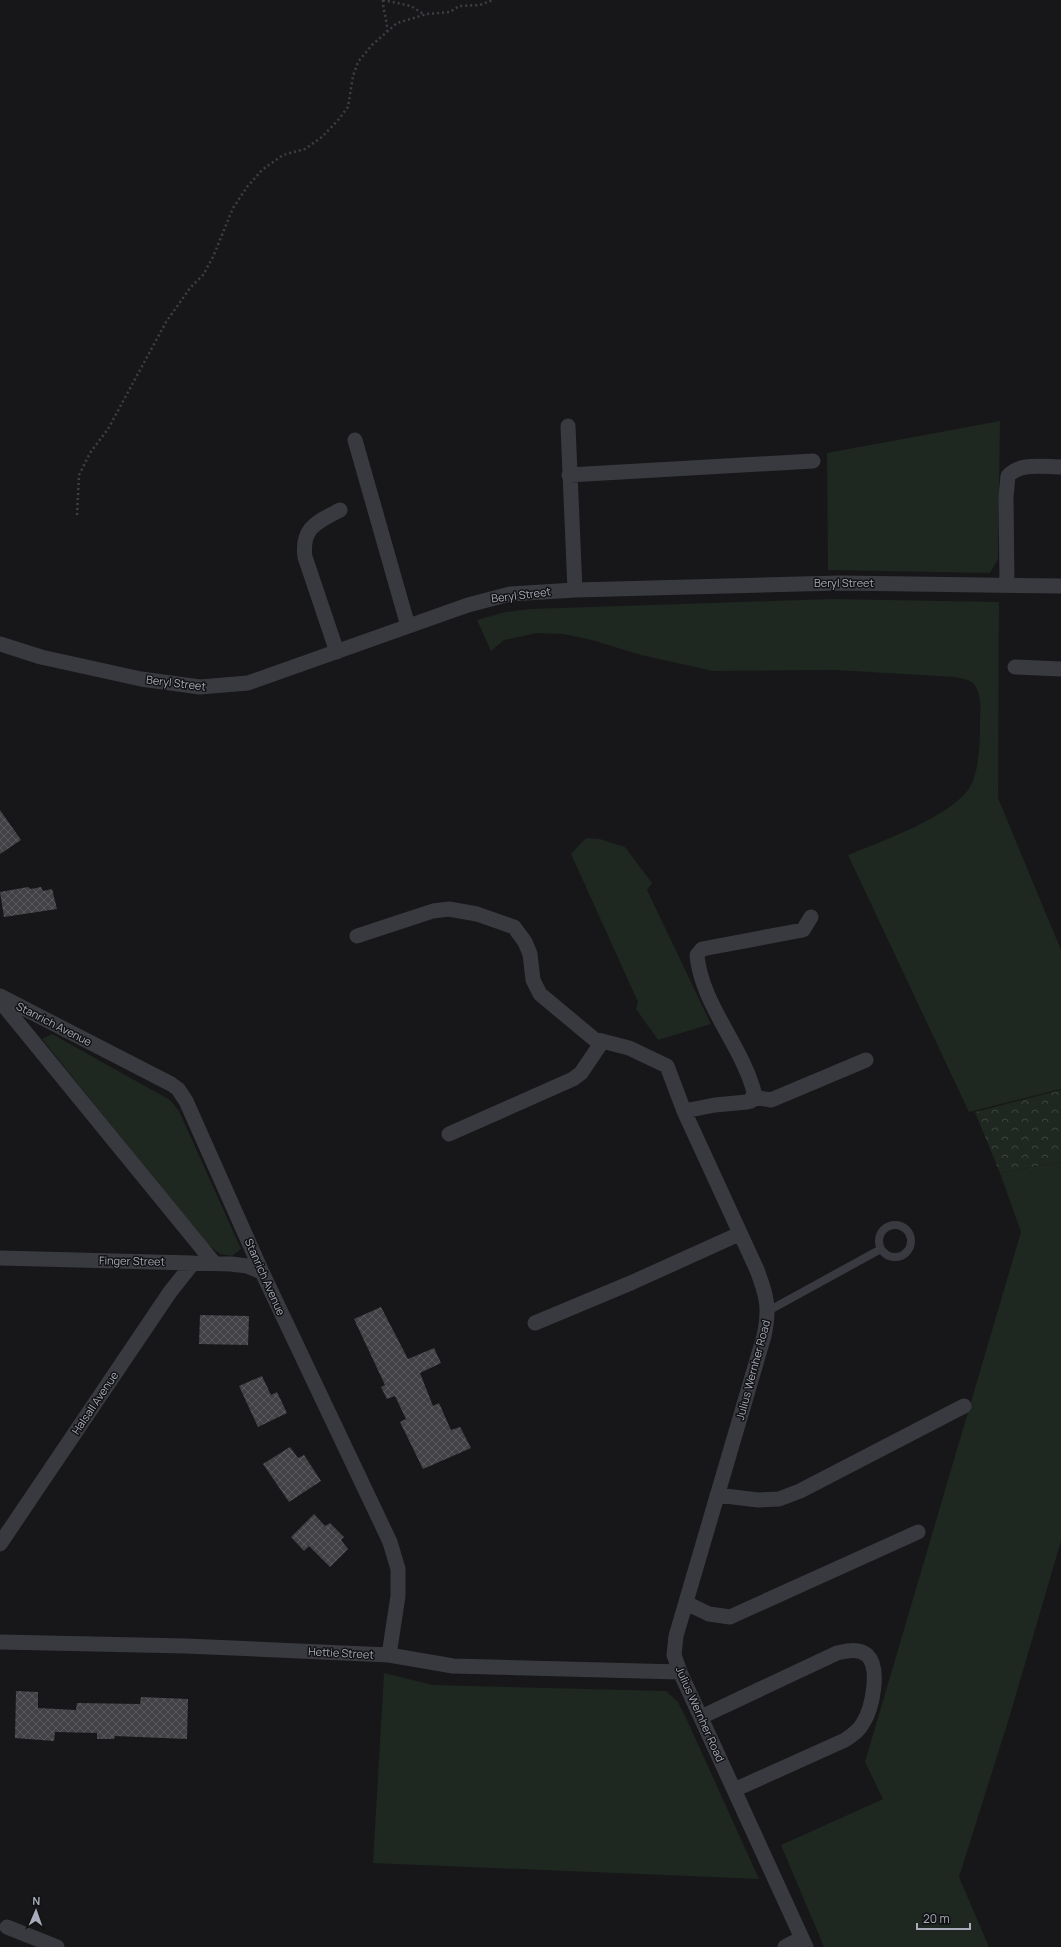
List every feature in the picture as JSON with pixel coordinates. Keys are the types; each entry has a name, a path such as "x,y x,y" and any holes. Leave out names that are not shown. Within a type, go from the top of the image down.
{"street":[{"path":"568,426 575,590"},
{"path":"355,440 408,626"},
{"path":"569,475 813,461"},
{"path":"1007,585 1006,497 1008,476 1019,469 1031,466 1061,467"},
{"path":"337,652 305,557 304,547 305,537 310,529 318,522 340,510"},
{"name":"Beryl Street","path":"0,644 41,657 142,679 200,688 248,683 408,626 494,597 510,594 575,590 840,583 1061,586"},
{"path":"1015,666 1061,669"},
{"name":"Julius Wernher Road","path":"357,936 432,911 445,909 477,914 514,927 525,942 530,954 533,980 540,994 585,1032 602,1042 629,1048 667,1066 684,1111 765,1292 768,1311 764,1336 686,1603 674,1648 674,1655 680,1672 804,1943"},
{"path":"753,1097 753,1088 705,985 698,964 697,955 702,949 803,930 811,917"},
{"name":"Stanrich Avenue","path":"0,996 171,1084 178,1089 186,1100 262,1272 393,1553 398,1569 398,1596 389,1656"},
{"name":"Stanrich Avenue","path":"0,1001 214,1263"},
{"path":"449,1134 573,1079 581,1073 602,1042"},
{"path":"684,1111 715,1105 747,1102 753,1097 772,1100 866,1060"},
{"path":"535,1323 633,1282 740,1234"},
{"name":"Finger Street","path":"0,1258 214,1263 247,1266 262,1272"},
{"name":"Halsall Avenue","path":"0,1544 166,1298 193,1263"},
{"path":"717,1495 758,1500 779,1499 800,1491 964,1406"},
{"path":"686,1603 709,1614 730,1616 918,1532"},
{"name":"Hettie Street","path":"0,1642 186,1646 389,1656 453,1666 680,1672"},
{"path":"701,1718 837,1653 851,1650 868,1655 875,1680 872,1698 864,1723 858,1731 845,1740 734,1790"},
{"path":"7,1927 57,1947"},
{"path":"785,1947 804,1943"}],"lane":[{"path":"768,1311 881,1248"}],"path":[{"path":"387,34 388,23 383,13 383,0 411,6 425,15"},
{"path":"77,515 79,475 90,453 108,429 166,322 190,288 203,275 213,257 233,208 247,187 262,170 283,155 305,149 322,137 340,120 348,108 353,76 358,62 372,45 387,34 397,23 425,15 450,12 459,6 480,5 493,0"}],"green space":[{"path":"1000,421 998,559 990,573 828,570 827,453"},
{"path":"833,599 999,602 998,798 1061,950 1061,1089 969,1112 848,855 912,828 929,819 945,810 968,790 975,775 979,745 980,703 974,684 968,680 955,677 836,670 713,671 641,655 592,640 563,634 537,633 504,640 491,651 477,620 505,612 530,609"},
{"path":"586,838 600,839 625,847 652,883 647,890 711,1024 658,1040 636,1009 638,1002 571,854"},
{"path":"52,1034 170,1100 179,1111 241,1249 232,1256 220,1254 206,1243 42,1039"},
{"path":"1061,1090 1061,1162 1000,1173 975,1112"},
{"path":"1061,1162 1061,1541 1010,1715 959,1877 989,1947 824,1947 781,1845 883,1799 865,1762 1021,1232 1000,1173"},
{"path":"384,1673 433,1685 666,1691 678,1702 687,1720 759,1879 373,1863"}],"building":[{"path":"0,810 21,840 0,854"},
{"path":"28,887 31,889 41,887 43,891 52,889 57,909 4,917 0,892"},
{"path":"381,1307 408,1359 434,1348 441,1363 420,1373 433,1406 439,1403 451,1430 460,1427 471,1448 423,1469 400,1422 406,1419 395,1396 387,1399 381,1387 385,1385 354,1319"},
{"path":"200,1315 249,1316 248,1345 199,1344"},
{"path":"262,1376 271,1395 277,1392 287,1413 258,1427 239,1386"},
{"path":"290,1447 298,1458 304,1455 321,1481 289,1502 263,1464"},
{"path":"314,1514 325,1526 330,1523 344,1537 341,1540 348,1549 330,1567 309,1546 304,1551 291,1537"},
{"path":"16,1691 38,1692 38,1708 76,1710 77,1703 140,1704 141,1697 188,1699 187,1739 115,1736 114,1739 97,1739 97,1733 55,1732 54,1741 15,1738"}]}
